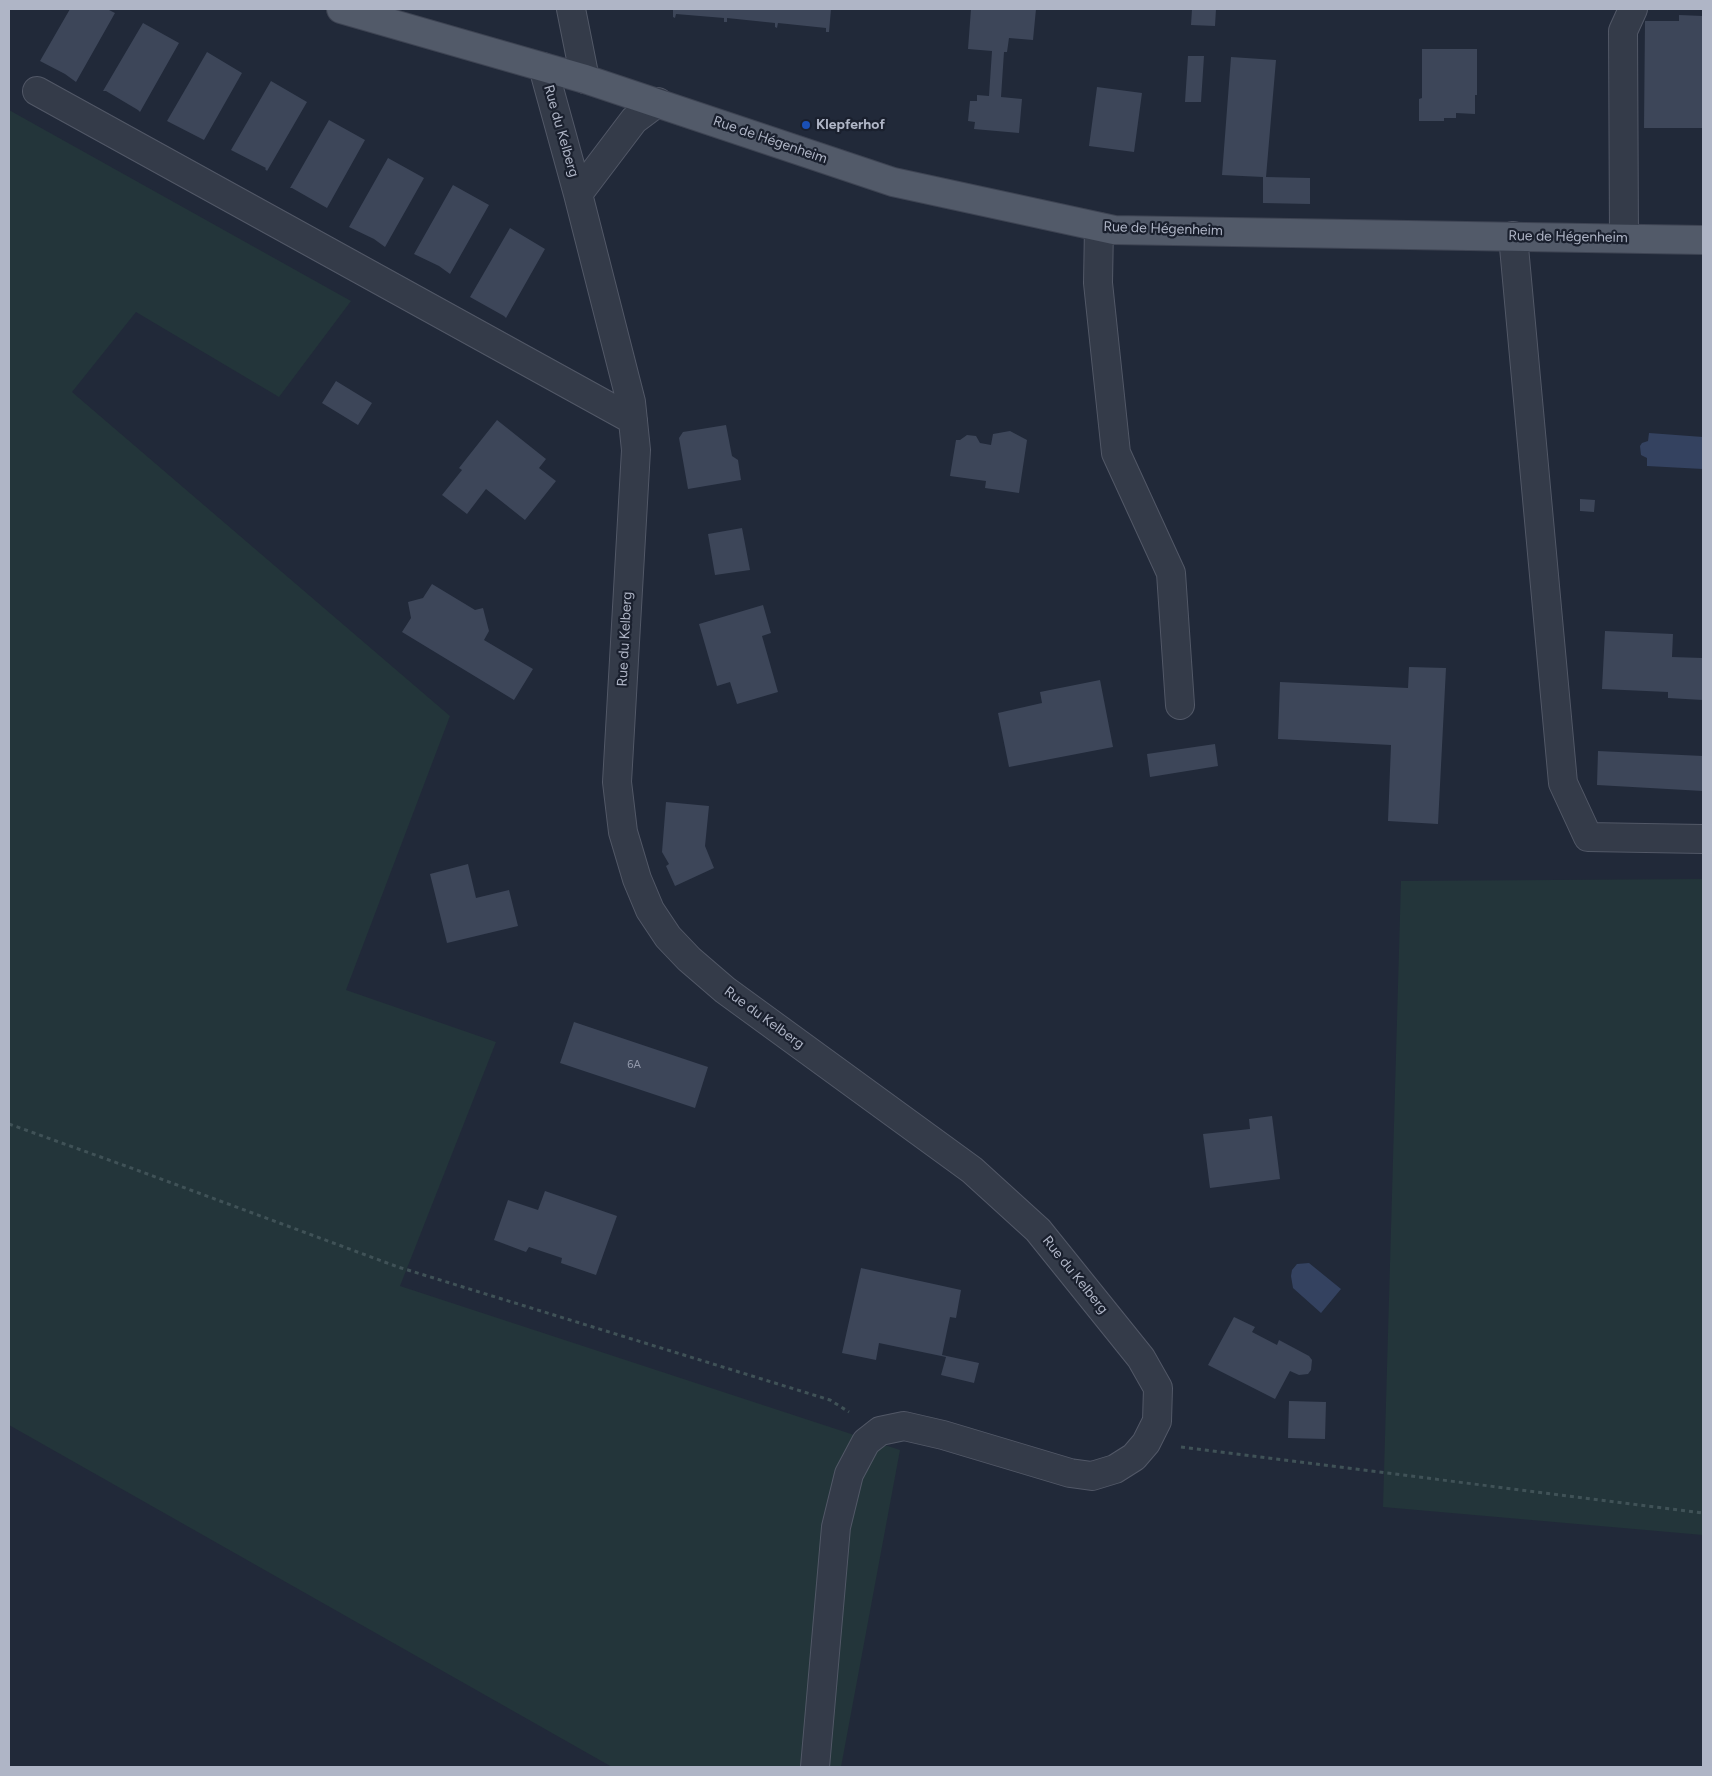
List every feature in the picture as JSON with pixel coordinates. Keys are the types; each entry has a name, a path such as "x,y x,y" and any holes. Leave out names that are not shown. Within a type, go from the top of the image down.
{"main road":[{"name":"Rue de Hégenheim","path":"341,9 585,79 893,182 1114,230 1703,240"}],"street":[{"path":"571,9 585,79"},
{"path":"1624,238 1624,31 1633,9"},
{"name":"Rue du Kelberg","path":"543,68 578,194 631,402 636,450 617,782 623,832 637,879 650,910 668,938 725,990 972,1170 1038,1230 1142,1358 1158,1388 1157,1421 1146,1443 1134,1457 1114,1469 1092,1476 1070,1473 942,1435 904,1426 880,1431"},
{"path":"37,91 633,420"},
{"name":"Rue du Kelberg","path":"578,194 634,120 658,102"},
{"path":"1099,227 1098,282 1116,453 1171,573 1180,705"},
{"path":"1512,236 1563,783 1588,837 1703,839"},
{"path":"815,1767 836,1527 848,1474 866,1442 880,1431"}],"path":[{"path":"9,1124 398,1268 830,1400 880,1431"},
{"path":"1146,1443 1703,1513"}],"shaded area":[{"path":"9,110 351,301 279,397 136,312 72,392 450,716 346,990 496,1042 400,1286 900,1450 841,1767 612,1767 9,1425"},
{"path":"1703,879 1703,1535 1383,1507 1401,881"}],"water":[{"path":"1649,433 1703,437 1703,469 1647,466 1647,458 1641,455 1640,446 1648,441"},
{"path":"1309,1263 1341,1289 1321,1313 1293,1288 1292,1270 1297,1264"}],"building":[{"path":"70,9 107,9 115,13 76,82 40,61"},
{"path":"673,9 831,9 829,32 826,32 826,28 778,23 777,28 775,23 727,18 727,22 724,22 724,18 676,14 675,18 673,17"},
{"path":"971,9 1036,9 1033,40 1009,38 1007,52 1004,52 1001,97 1022,99 1019,133 974,129 975,122 968,121 970,101 977,101 977,95 989,96 992,51 968,49"},
{"path":"1192,9 1216,9 1215,26 1191,25"},
{"path":"1679,15 1703,16 1703,128 1644,128 1645,21 1679,21"},
{"path":"143,23 179,43 140,112 103,91"},
{"path":"1422,49 1477,49 1475,114 1456,113 1456,118 1444,118 1444,121 1419,121 1419,99 1422,98"},
{"path":"207,52 242,73 204,140 167,121"},
{"path":"1188,56 1204,56 1201,102 1185,102"},
{"path":"1231,57 1276,60 1266,177 1310,178 1310,204 1263,203 1263,177 1222,175"},
{"path":"271,81 307,102 267,171 266,168 231,150"},
{"path":"1097,87 1142,93 1134,152 1089,146"},
{"path":"329,120 365,140 327,208 290,188"},
{"path":"388,158 424,178 385,247 374,239 349,227"},
{"path":"453,185 489,205 450,274 439,266 414,254"},
{"path":"510,228 545,249 506,318 470,297"},
{"path":"336,381 372,403 358,425 322,403"},
{"path":"497,420 546,459 539,468 556,481 525,520 486,489 467,514 442,495 462,470 459,468"},
{"path":"726,425 732,456 738,460 741,480 688,489 679,438 683,432"},
{"path":"1010,431 1027,440 1019,493 985,488 986,481 950,476 956,440 960,440 967,435 976,436 980,443 991,445 993,434"},
{"path":"1580,499 1595,500 1594,512 1580,511"},
{"path":"742,528 750,570 715,575 708,534"},
{"path":"432,584 475,610 483,608 489,631 484,640 533,669 514,700 402,632 411,618 408,602 423,598"},
{"path":"763,605 771,633 762,636 778,692 737,704 730,682 717,686 699,624"},
{"path":"1605,631 1673,634 1672,657 1703,658 1703,700 1668,698 1668,692 1602,689"},
{"path":"1409,667 1446,668 1438,824 1388,821 1391,745 1278,739 1280,682 1408,688"},
{"path":"1100,680 1113,747 1009,767 998,713 1042,703 1040,692"},
{"path":"1215,744 1218,766 1150,777 1147,754"},
{"path":"1598,751 1703,756 1703,791 1597,785"},
{"path":"666,802 709,806 705,846 714,868 675,886 666,866 669,864 662,852"},
{"path":"468,864 476,898 509,890 518,926 447,943 430,874"},
{"path":"574,1022 708,1067 695,1108 560,1063"},
{"path":"1272,1116 1280,1179 1210,1188 1203,1134 1250,1129 1249,1119"},
{"path":"545,1191 617,1216 596,1275 561,1263 562,1258 529,1247 526,1252 494,1240 508,1200 538,1210"},
{"path":"861,1268 961,1290 956,1318 950,1317 942,1355 979,1363 974,1383 941,1375 946,1357 879,1343 876,1360 842,1353"},
{"path":"1234,1317 1255,1327 1252,1332 1277,1345 1279,1340 1309,1356 1312,1360 1311,1370 1308,1374 1299,1375 1290,1371 1275,1399 1208,1365"},
{"path":"1289,1401 1326,1402 1325,1439 1288,1438"}],"place":[{"name":"Klepferhof","path":"806,125"}]}
